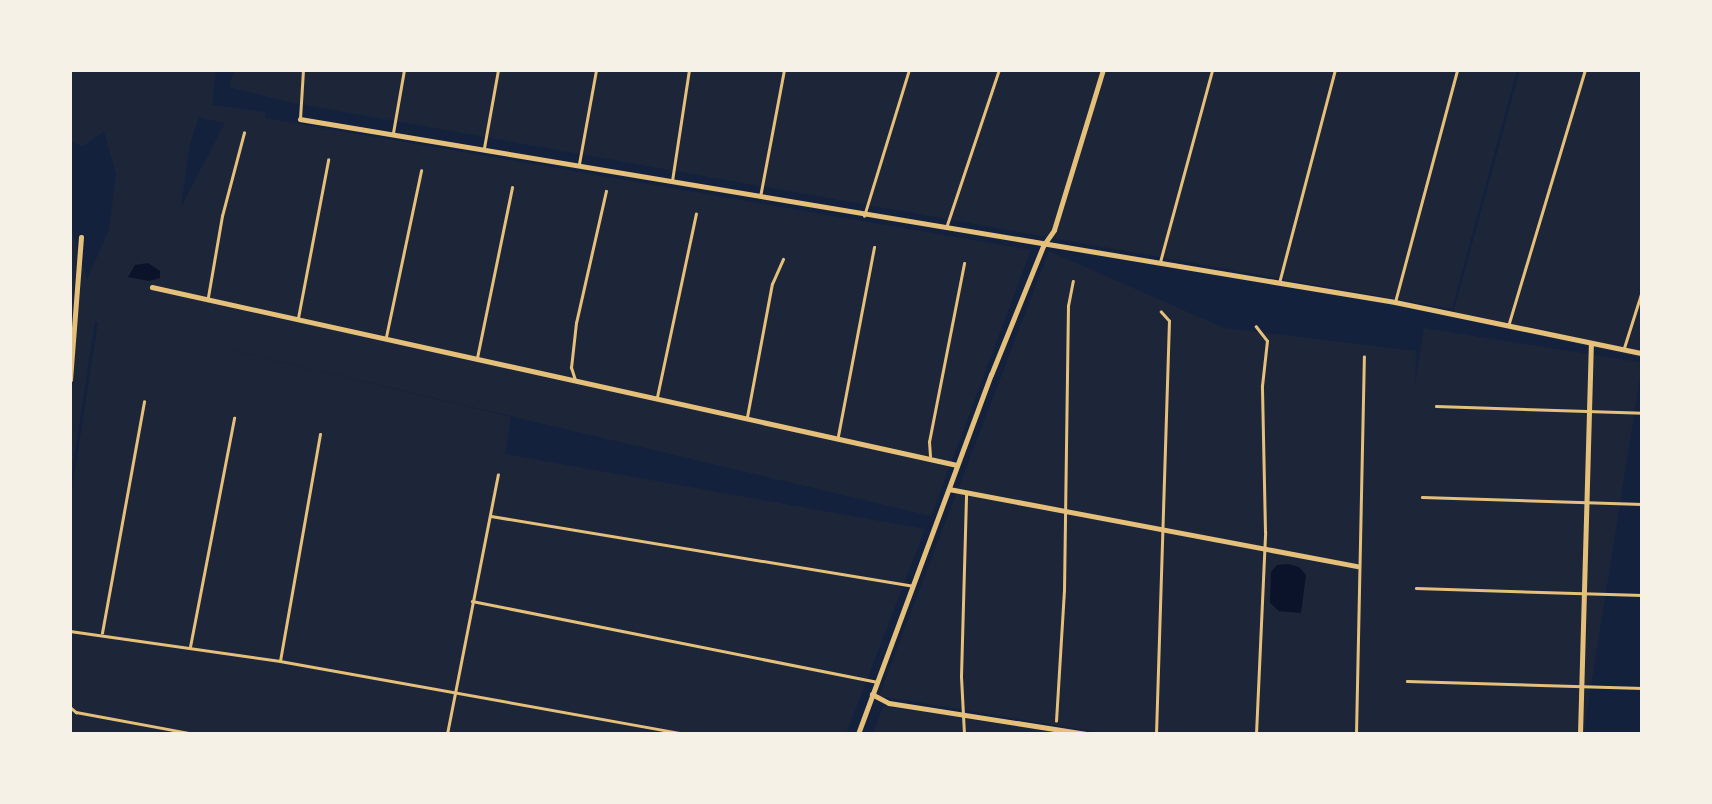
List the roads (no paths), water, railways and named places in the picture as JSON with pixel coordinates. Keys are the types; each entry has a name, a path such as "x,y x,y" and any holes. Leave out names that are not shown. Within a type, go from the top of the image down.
{"street":[{"path":"858,734 957,465 1043,246 1054,230 1103,70"},
{"path":"300,119 579,164 1043,246 1160,262 1395,302 1509,323 1591,345 1642,354"},
{"path":"70,380 81,237"},
{"path":"152,287 930,456 957,465"},
{"path":"1580,734 1591,345"},
{"path":"949,489 1263,551 1357,566"},
{"path":"872,694 889,703 1061,732 1088,734"}],"lane":[{"path":"300,119 303,70"},
{"path":"393,133 404,70"},
{"path":"484,148 498,70"},
{"path":"579,164 596,70"},
{"path":"672,181 689,70"},
{"path":"760,197 784,70"},
{"path":"864,216 909,70"},
{"path":"946,229 999,70"},
{"path":"1160,262 1212,70"},
{"path":"1279,283 1335,70"},
{"path":"1395,302 1457,70"},
{"path":"1509,323 1585,70"},
{"path":"208,299 222,216 244,133"},
{"path":"298,318 328,160"},
{"path":"386,337 421,171"},
{"path":"477,358 512,188"},
{"path":"575,380 571,368 576,323 606,191"},
{"path":"657,397 696,214"},
{"path":"838,436 874,247"},
{"path":"747,417 772,284 783,259"},
{"path":"930,456 929,442 964,263"},
{"path":"1056,721 1068,306 1073,281"},
{"path":"1623,350 1642,291"},
{"path":"1156,734 1169,321 1161,312"},
{"path":"1255,734 1263,551 1262,386 1267,341 1256,327"},
{"path":"1356,734 1357,566 1364,357"},
{"path":"102,633 144,402"},
{"path":"1436,406 1642,413"},
{"path":"190,647 234,418"},
{"path":"280,661 320,434"},
{"path":"447,734 498,475"},
{"path":"964,734 961,714 966,494"},
{"path":"1422,497 1642,503"},
{"path":"491,516 912,586"},
{"path":"1416,587 1642,595"},
{"path":"472,601 876,682"},
{"path":"70,631 102,633 280,661 684,734"},
{"path":"1407,681 1581,684 1642,688"},
{"path":"70,707 76,712 195,734"}]}
